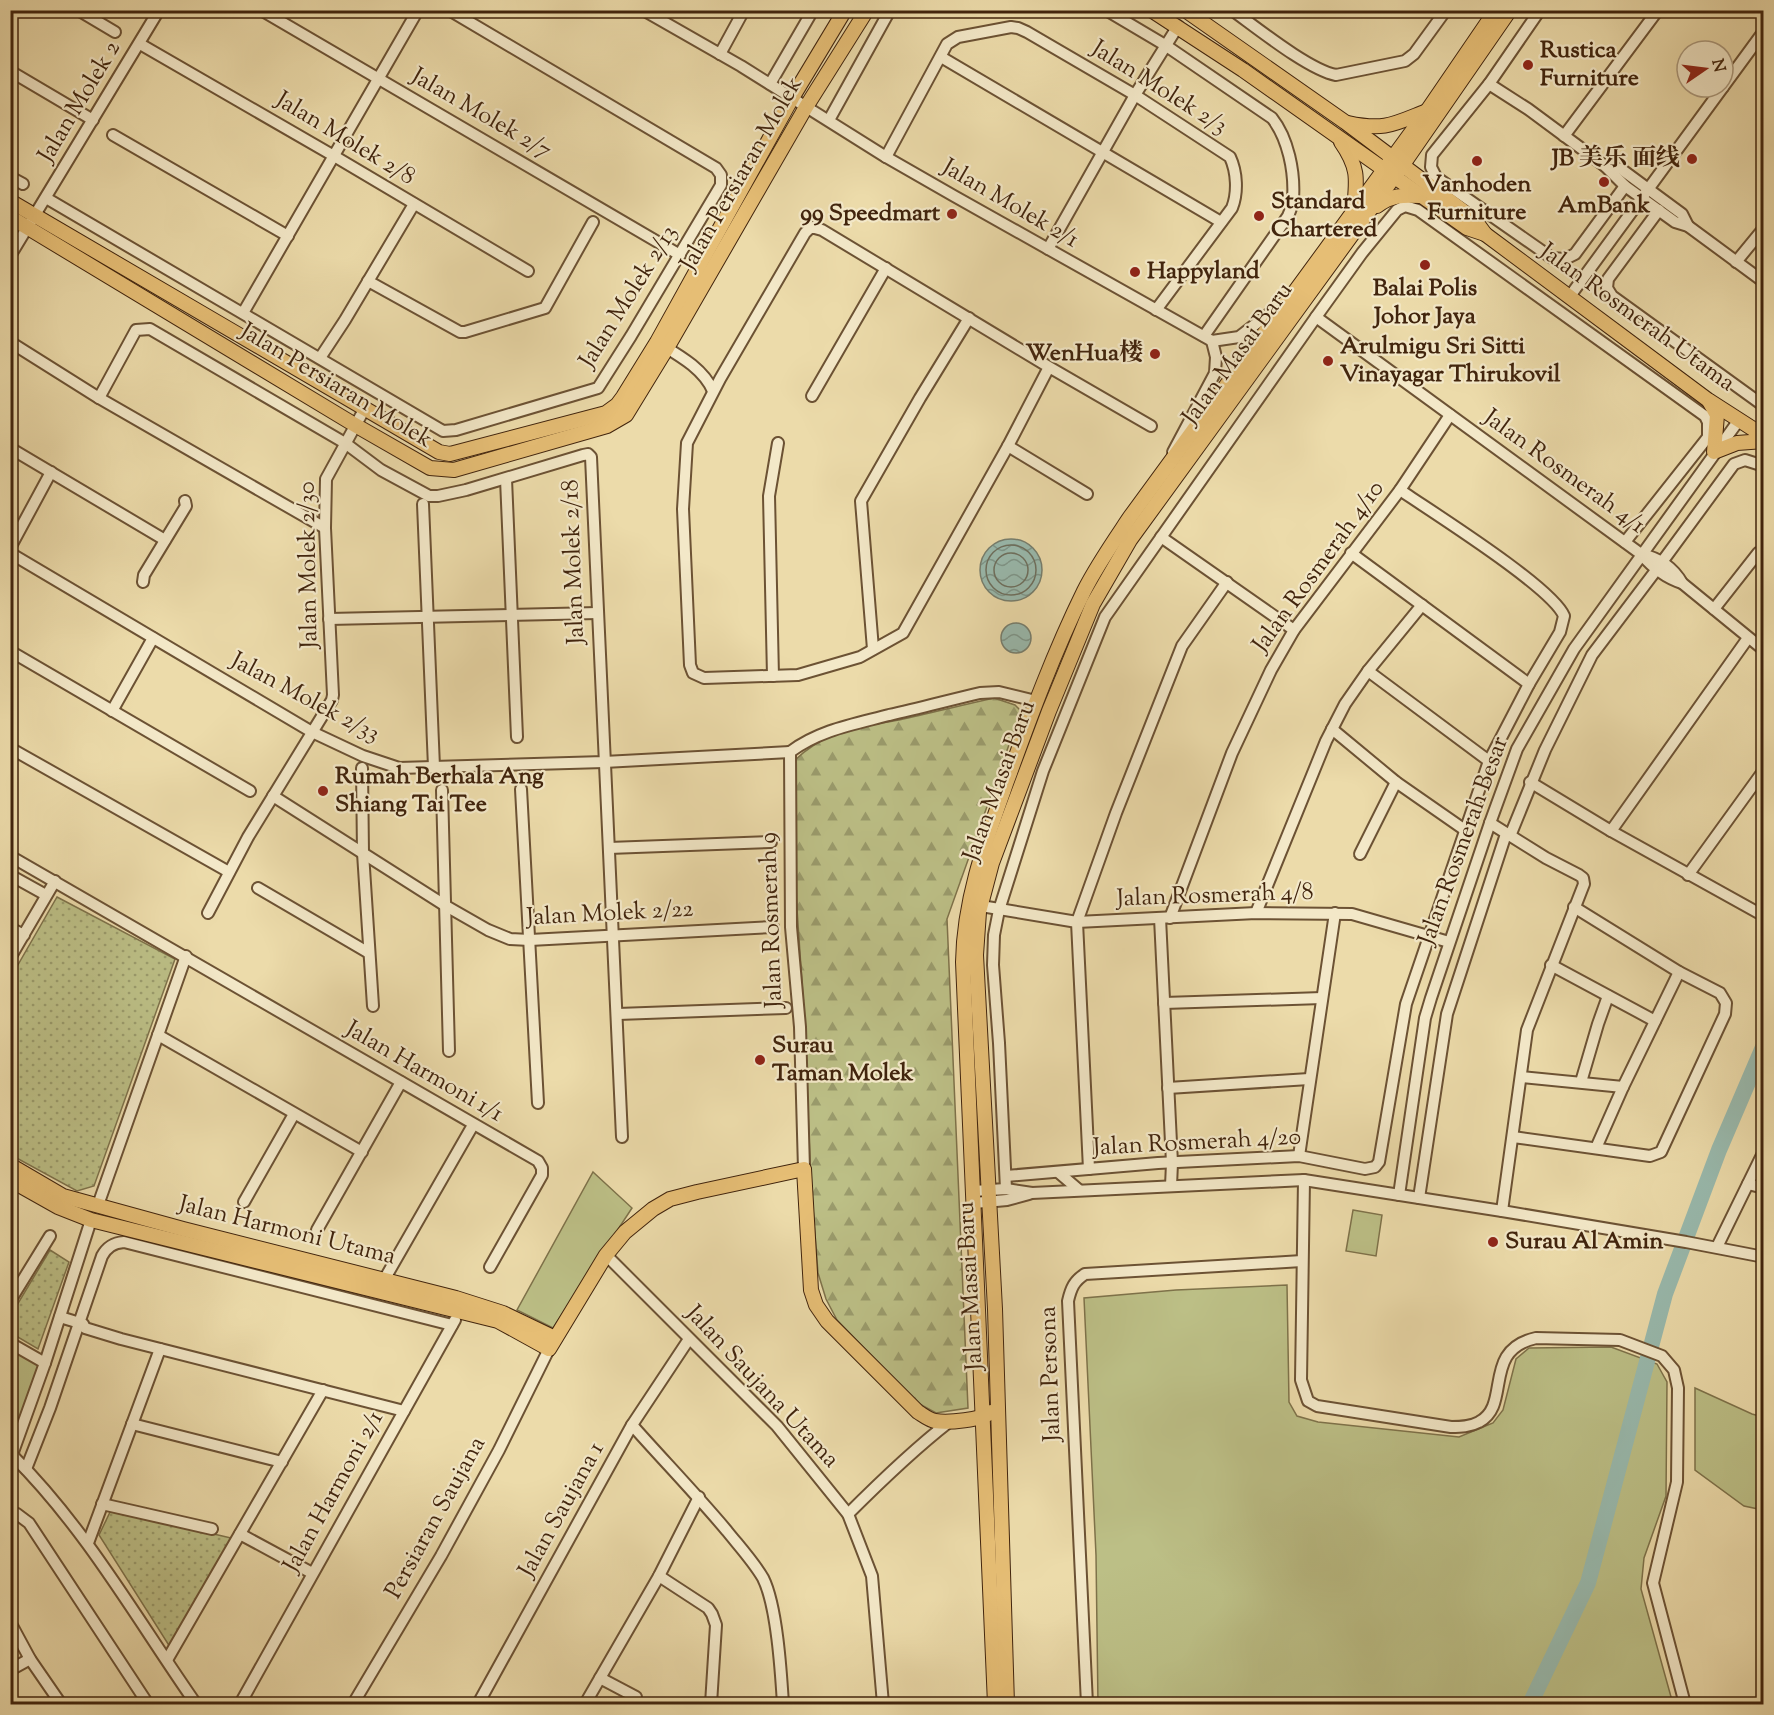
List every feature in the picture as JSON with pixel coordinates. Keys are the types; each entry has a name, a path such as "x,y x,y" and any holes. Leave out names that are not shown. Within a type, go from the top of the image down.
{"main road":[{"name":"Jalan Persiaran Molek","path":"10,201 32,221 355,425 430,468 454,470 608,426 626,415 792,98 845,10"},
{"name":"Jalan Persiaran Molek","path":"10,217 32,221 439,452 450,454 606,413 617,405 662,345 867,10"},
{"path":"1152,10 1336,135 1393,168"},
{"path":"1185,10 1345,122 1393,168"},
{"name":"Jalan Masai Baru","path":"1007,1704 998,1397 976,956 981,906 992,863 1040,734 1093,604 1130,540 1393,168 1427,111 1496,10"},
{"name":"Jalan Masai Baru","path":"1393,168 1424,135 1510,10"},
{"path":"1345,122 1367,127 1387,127 1427,111"},
{"path":"1336,135 1352,159 1360,213 1398,195 1425,191 1417,163 1424,135"},
{"name":"Jalan Rosmerah Utama","path":"1393,168 1425,191 1474,219 1485,234 1708,400 1764,438"},
{"name":"Jalan Masai Baru","path":"995,1704 963,962 966,918 975,874 1036,701 1085,590 1130,517 1296,292 1360,213"},
{"path":"1708,400 1717,415 1714,452 1737,443 1764,438"},
{"path":"1036,701 1044,714 1040,734"},
{"name":"Jalan Harmoni Utama","path":"10,1165 63,1196 384,1280 464,1306"},
{"path":"552,1343 606,1255 625,1232 653,1209 670,1199 804,1169"},
{"name":"Jalan Rosmerah 9","path":"804,1169 811,1290 816,1305 827,1321 918,1413 933,1421 949,1422 984,1416"},
{"name":"Jalan Harmoni Utama","path":"10,1180 58,1208 91,1220 503,1313 552,1343"},
{"path":"984,1416 992,1411 998,1397"}],"street":[{"path":"78,10 115,32"},
{"name":"Jalan Molek 2","path":"11,253 159,10"},
{"name":"Jalan Molek 2/7","path":"261,10 680,255"},
{"path":"243,313 418,10"},
{"name":"Jalan Molek 2/13","path":"46,198 443,431 456,430 598,388 721,185 721,176 716,168 449,10"},
{"path":"643,10 792,98"},
{"path":"720,54 744,10"},
{"path":"770,84 813,10"},
{"path":"828,120 890,10"},
{"path":"1106,10 1165,45 1272,118 1279,127 1287,151 1293,180 1293,201 1287,216 1208,338"},
{"path":"1203,10 1211,27"},
{"path":"1232,10 1287,49 1328,73 1336,75 1405,61 1414,54 1446,10"},
{"path":"1350,10 1360,10"},
{"path":"1540,10 1489,84 1432,155 1431,167 1436,177 1552,258 1565,259 1575,254 1625,186"},
{"path":"1564,136 1658,10"},
{"path":"1048,249 1135,95 1178,26"},
{"name":"Jalan Molek 2/3","path":"886,157 947,44 958,37 1018,27 1135,95 1230,157 1233,164 1236,198 1232,208 1156,310"},
{"path":"1735,71 1764,31"},
{"name":"Jalan Molek 2/8","path":"140,44 528,271"},
{"path":"941,57 1221,222"},
{"path":"10,71 93,120"},
{"path":"1489,84 1528,109 1605,166 1625,186 1644,193 1682,214 1688,226"},
{"name":"Jalan Molek 2/1","path":"792,98 886,157 1208,338"},
{"path":"1570,296 1714,99"},
{"path":"113,135 288,236"},
{"path":"1605,166 1621,169 1659,210 1675,222 1688,226 1764,282"},
{"path":"10,177 23,184"},
{"path":"320,358 414,204"},
{"path":"1006,1189 993,965 994,935 999,909 1043,771 1105,617 1316,317 1362,253 1397,210 1405,206 1418,210 1705,416 1708,422 1708,437 1625,542"},
{"path":"1659,210 1608,279 1607,288 1612,296 1764,406"},
{"path":"368,281 465,333 545,308 593,222"},
{"path":"1049,367 1008,446 903,633 860,657 798,675 704,678 693,673 690,665 683,509 687,443 713,391 805,233 811,227 822,230 1151,426"},
{"path":"1736,262 1764,228"},
{"path":"812,396 886,268"},
{"path":"1208,338 1239,337 1296,292"},
{"name":"Jalan Rosmerah 4/1","path":"1316,317 1641,554 1660,565"},
{"path":"873,649 861,501 969,318"},
{"name":"Jalan Molek 2/18","path":"99,398 136,330 150,329 345,443 381,470 429,496 466,490 583,454 591,457 622,1137"},
{"path":"1165,471 1178,440 1215,373 1216,357 1208,338"},
{"path":"10,342 99,398 325,528"},
{"path":"662,345 708,378 713,391"},
{"path":"695,367 700,366 712,372 724,372"},
{"name":"Jalan Molek 2/30","path":"208,913 229,872 333,694 325,528 326,479 365,408"},
{"name":"Jalan Rosmerah 4/10","path":"1165,918 1232,753 1271,670 1294,630 1400,490 1450,415"},
{"name":"Jalan Rosmerah Besar","path":"1399,1195 1425,1018 1514,756 1574,649 1739,420"},
{"path":"773,676 769,496 778,442"},
{"path":"1008,446 1087,494"},
{"path":"10,447 165,540"},
{"path":"1419,1198 1447,1014 1508,835 1530,782 1592,655 1734,464 1745,460 1764,466"},
{"path":"10,548 51,472"},
{"path":"506,479 517,737"},
{"path":"1400,490 1508,564 1556,602 1564,616 1560,632 1529,684 1489,761 1429,936"},
{"path":"143,582 144,575 186,506 185,501"},
{"path":"423,504 434,767"},
{"path":"1161,537 1294,630"},
{"name":"Jalan Molek 2/33","path":"10,553 312,732 363,756 399,768 604,762 790,752"},
{"path":"1714,609 1758,553"},
{"path":"1351,554 1529,684"},
{"path":"1660,565 1677,573 1682,583 1764,650"},
{"path":"1089,1169 1077,922 1116,813 1182,646 1227,582"},
{"path":"1256,913 1332,729 1345,704 1368,671 1422,605"},
{"path":"329,619 598,613"},
{"path":"112,711 153,638"},
{"path":"1611,831 1748,638"},
{"path":"10,651 250,791"},
{"path":"1368,671 1489,761"},
{"path":"790,752 802,742 849,725 980,693 999,692 1036,701"},
{"path":"1332,729 1396,782 1465,830"},
{"path":"10,748 229,872"},
{"name":"Jalan Rosmerah 9","path":"790,752 791,927 800,1027 804,1169"},
{"path":"362,768 363,853 373,1006"},
{"path":"1688,874 1764,770"},
{"path":"1360,854 1396,782"},
{"path":"1530,782 1611,831 1764,916"},
{"path":"521,789 538,1103"},
{"path":"442,790 449,1051"},
{"name":"Jalan Molek 2/22","path":"273,796 446,906 510,939 530,940 773,927"},
{"path":"1490,824 1583,878 1584,884 1527,1030 1502,1210"},
{"path":"609,848 771,842"},
{"name":"Jalan Harmoni 1/1","path":"10,856 538,1161 542,1168 542,1175 490,1267"},
{"path":"10,875 46,895"},
{"path":"10,958 55,881"},
{"path":"258,888 369,953"},
{"name":"Jalan Rosmerah 4/8","path":"981,906 1077,922 1256,913 1352,914 1449,942"},
{"path":"1513,1137 1656,1155 1666,1142 1726,1009 1724,998 1720,993 1679,972 1574,907"},
{"path":"1299,1156 1335,913"},
{"path":"1165,918 1164,1003 1172,1163 1171,1186"},
{"path":"10,928 24,935"},
{"name":"Jalan Rosmerah 4/20","path":"1006,1176 1299,1156 1370,1169 1379,1162 1381,1155 1406,1004 1429,936"},
{"path":"98,1205 186,956"},
{"path":"1551,965 1655,1021"},
{"path":"1596,1148 1679,972"},
{"path":"1581,1082 1608,996"},
{"path":"1164,1003 1322,998"},
{"path":"618,1014 786,1008"},
{"path":"158,1035 362,1152"},
{"path":"1521,1077 1623,1087"},
{"path":"1168,1088 1309,1079"},
{"path":"317,1230 401,1082"},
{"path":"244,1203 294,1114"},
{"path":"384,1280 473,1125"},
{"path":"1718,1247 1764,1151"},
{"path":"1058,1172 1079,1191"},
{"path":"989,1196 1006,1189 1032,1193 1304,1180 1502,1210 1764,1257"},
{"path":"1304,1180 1301,1380 1308,1401 1317,1406 1451,1427 1481,1422 1490,1411 1506,1355 1514,1347 1536,1338 1620,1340 1662,1356 1674,1370 1677,1379 1677,1482 1653,1583 1685,1704"},
{"path":"1748,1184 1764,1188"},
{"path":"973,1197 989,1196 1007,1200 1032,1193"},
{"path":"91,1220 45,1363 13,1452 14,1457 88,1543 196,1704"},
{"path":"10,1301 50,1236"},
{"path":"26,1469 80,1326 105,1250 110,1245 124,1242 452,1325"},
{"name":"Jalan Saujana Utama","path":"606,1255 777,1426 848,1514 872,1576 883,1704"},
{"name":"Jalan Persona","path":"1087,1704 1068,1301 1071,1289 1076,1280 1085,1274 1302,1261"},
{"name":"Jalan Harmoni 2/1","path":"240,1704 464,1306"},
{"path":"59,1319 160,1349 404,1411"},
{"name":"Jalan Saujana 1","path":"478,1704 632,1425 689,1339"},
{"path":"10,1343 45,1363"},
{"name":"Persiaran Saujana","path":"353,1704 441,1556 499,1450 552,1343"},
{"path":"88,1543 160,1349"},
{"path":"167,1660 323,1390"},
{"path":"848,1514 885,1477 949,1422"},
{"path":"132,1424 282,1462"},
{"path":"632,1425 699,1497 752,1561 763,1580 770,1600 783,1704"},
{"path":"585,1704 658,1576 699,1497"},
{"path":"102,1504 212,1529"},
{"path":"10,1513 17,1514 29,1523 148,1704"},
{"path":"240,1534 312,1573"},
{"path":"658,1576 708,1608 712,1614 716,1625 711,1704"},
{"path":"10,1622 30,1659 61,1704"},
{"path":"10,1670 30,1659"},
{"path":"600,1678 636,1697"}],"green space":[{"path":"994,698 1015,705 1021,711 947,919 968,1408 936,1413 916,1402 837,1320 826,1299 818,1273 794,865 794,761 806,750 830,736 869,725"},
{"path":"57,897 175,959 94,1186 77,1191 11,1155 11,977"},
{"path":"593,1172 632,1208 553,1328 517,1310"},
{"path":"1353,1210 1382,1215 1376,1256 1346,1251"},
{"path":"50,1250 69,1262 38,1349 11,1333 11,1315"},
{"path":"1287,1285 1289,1402 1297,1416 1318,1422 1459,1437 1493,1423 1503,1410 1516,1359 1529,1348 1611,1347 1657,1364 1667,1382 1666,1496 1644,1558 1641,1589 1673,1704 1098,1704 1096,1555 1084,1298 1176,1290"},
{"path":"11,1350 40,1366 11,1445"},
{"path":"1695,1388 1763,1417 1763,1510 1744,1506 1695,1470"},
{"path":"111,1510 231,1538 170,1647 99,1535"}],"water":[{"path":"1011,539 1028,544 1033,548 1037,553 1042,570 1037,587 1033,592 1028,596 1011,601 994,596 989,592 985,587 980,570 985,553 989,548 994,544"},
{"path":"1016,623 1022,624 1030,632 1030,644 1022,652 1016,653 1010,652 1002,644 1001,638 1002,632 1010,624"}],"waterway":[{"path":"1530,1704 1588,1583 1665,1294 1719,1150 1764,1045"}],"place":[{"name":"Rustica Furniture","path":"1528,65"},
{"name":"JB 美乐 面线","path":"1692,159"},
{"name":"Vanhoden Furniture","path":"1477,161"},
{"name":"AmBank","path":"1604,182"},
{"name":"99 Speedmart","path":"952,214"},
{"name":"Standard Chartered","path":"1259,216"},
{"name":"Balai Polis Johor Jaya","path":"1425,265"},
{"name":"Happyland","path":"1135,272"},
{"name":"WenHua楼","path":"1155,354"},
{"name":"Arulmigu Sri Sitti Vinayagar Thirukovil","path":"1328,361"},
{"name":"Rumah Berhala Ang Shiang Tai Tee","path":"323,791"},
{"name":"Surau Taman Molek","path":"760,1060"},
{"name":"Surau Al Amin","path":"1493,1242"}]}
